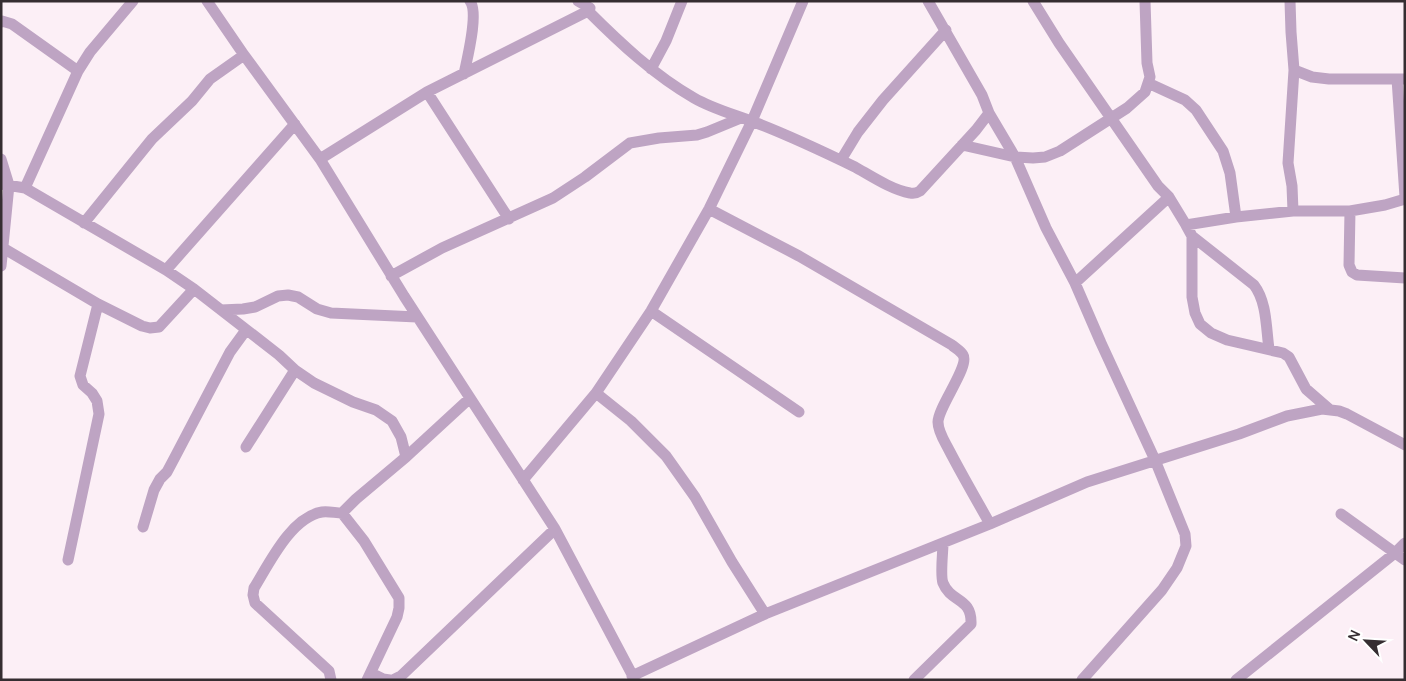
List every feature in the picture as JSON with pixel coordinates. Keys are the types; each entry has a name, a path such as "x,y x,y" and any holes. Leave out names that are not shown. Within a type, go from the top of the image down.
{"street":[{"path":"25,188 78,71 90,52 133,1"},
{"path":"207,1 320,159 391,276 554,528 634,678 764,614 990,524 1087,482 1239,434 1287,416 1322,409 1339,410 1405,445"},
{"path":"464,74 474,17 474,5 470,1"},
{"path":"578,1 590,7 616,38 651,69 693,98 841,160 896,189 910,194 916,194 920,191 989,113"},
{"path":"651,69 666,41 682,1"},
{"path":"523,480 596,392 651,312 709,209 747,120 802,1"},
{"path":"928,1 982,95 989,113 1014,157 1046,228 1075,283 1155,460 1185,534 1186,546 1177,568 1162,590 1082,680"},
{"path":"1033,1 1059,43 1158,186 1169,197 1192,236 1254,285 1260,293 1269,349"},
{"path":"962,145 1014,157 1045,157 1060,151 1127,108 1145,92 1150,77 1147,63 1145,1"},
{"path":"1290,1 1294,70 1288,163 1292,186 1293,211"},
{"path":"320,159 427,92 590,7"},
{"path":"1,22 12,24 78,71"},
{"path":"841,160 858,132 883,100 946,30"},
{"path":"84,223 152,139 192,101 210,78 244,55"},
{"path":"1186,225 1293,211 1350,211 1384,205 1405,198 1401,79 1329,79 1312,77 1294,70"},
{"path":"1148,83 1185,100 1202,118 1223,151 1230,173 1236,217"},
{"path":"427,92 509,219"},
{"path":"391,276 442,248 553,198 585,178 630,143 697,135 747,120"},
{"path":"166,270 295,124"},
{"path":"1,159 5,185 1,266"},
{"path":"5,185 25,188 166,270 194,289 314,383 353,402 376,410 392,420 401,437 406,457"},
{"path":"1075,283 1169,197"},
{"path":"709,209 799,256 952,345 963,355 964,363 955,385 939,414 938,422 940,432 990,524"},
{"path":"1350,211 1349,265 1352,272 1357,275 1405,278"},
{"path":"1192,236 1192,297 1194,313 1200,324 1211,333 1227,340 1283,353 1289,357 1306,389 1329,410"},
{"path":"3,248 98,304 142,326 150,328 159,327 194,289"},
{"path":"221,310 255,307 278,296 288,295 298,297 317,309 331,313 417,317"},
{"path":"68,560 99,414 98,401 83,386 80,376 98,304"},
{"path":"651,312 800,412"},
{"path":"143,527 154,490 160,479 167,472 230,352 246,330"},
{"path":"246,448 295,370"},
{"path":"596,392 631,421 666,456 695,497 764,614"},
{"path":"331,680 329,670 255,603 254,588 284,541 305,519 322,512 342,513 470,398"},
{"path":"342,513 364,541 399,598 399,608 396,617 369,676 391,680 401,676 554,528"},
{"path":"1341,514 1400,556"},
{"path":"914,680 971,624 972,614 967,606 955,597 942,582 943,543"},
{"path":"1236,680 1400,556 1405,543"}]}
